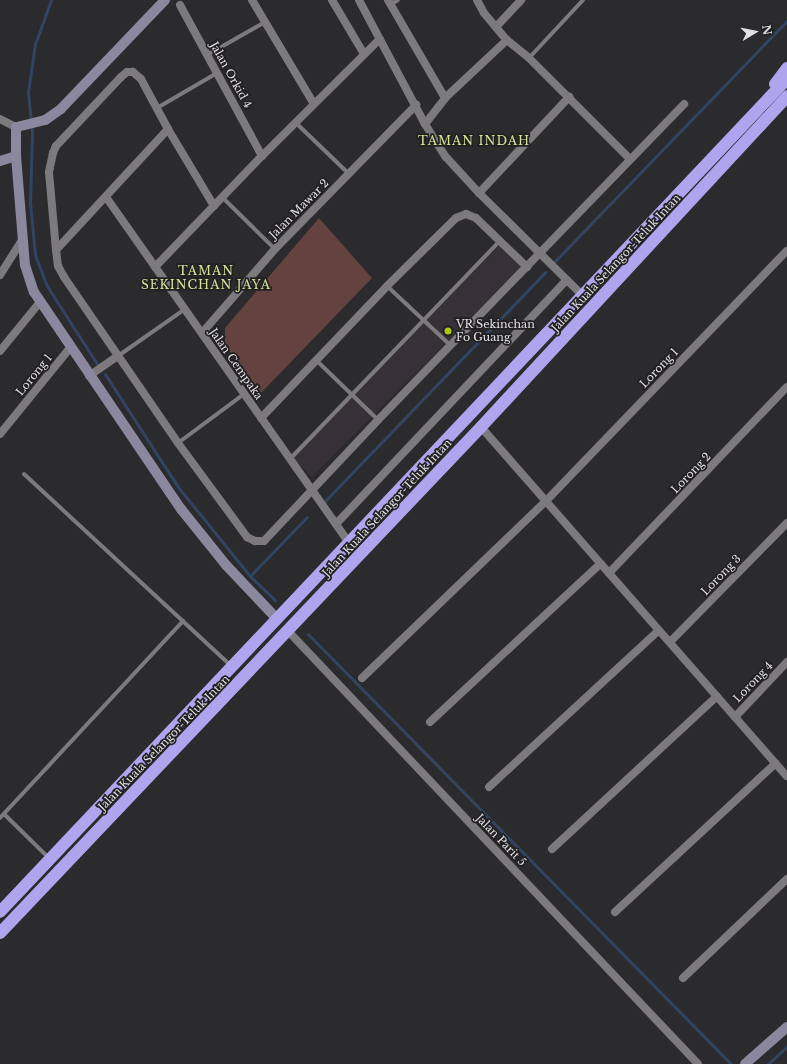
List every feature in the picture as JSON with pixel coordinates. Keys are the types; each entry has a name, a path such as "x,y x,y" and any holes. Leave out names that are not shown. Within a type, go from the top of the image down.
{"highway":[{"path":"754,113 787,68"},
{"name":"Jalan Kuala Selangor-Teluk Intan","path":"0,912 787,79"},
{"name":"Jalan Kuala Selangor-Teluk Intan","path":"0,933 482,427 762,125 787,96"},
{"path":"762,125 787,106"}],"street":[{"path":"0,119 16,127 39,122 52,116 76,94 165,0"},
{"path":"332,0 364,54"},
{"path":"359,0 425,124 446,157 583,296"},
{"path":"477,0 484,13 507,40 529,58 630,159"},
{"path":"496,26 521,0"},
{"path":"255,1 265,22 314,104"},
{"path":"389,2 444,98"},
{"name":"Jalan Orkid 4","path":"180,5 262,156"},
{"path":"155,267 262,156 380,39"},
{"path":"425,124 444,98 507,40"},
{"path":"214,206 157,108 137,75 133,72 127,72 56,146 53,153 49,172 58,266 64,277 178,443 247,537 255,541 264,540 684,104"},
{"path":"480,193 569,97"},
{"name":"Jalan Mawar 2","path":"202,333 275,249 416,105"},
{"path":"16,127 16,156 22,240 29,282 40,302 70,348 181,509 226,565 277,619"},
{"path":"56,250 168,129"},
{"path":"0,161 16,156"},
{"name":"Jalan Cempaka","path":"106,197 349,543"},
{"path":"261,418 387,286 456,218 466,214 476,218 527,267"},
{"path":"0,275 22,240"},
{"name":"Lorong 1","path":"362,678 546,500 787,251"},
{"path":"336,524 567,280"},
{"path":"0,351 40,302"},
{"name":"Lorong 1","path":"0,434 70,348"},
{"path":"89,376 118,356"},
{"name":"Lorong 2","path":"609,573 787,387"},
{"path":"482,427 787,776"},
{"name":"Lorong 3","path":"670,642 787,522"},
{"path":"430,722 601,563"},
{"path":"489,786 659,630"},
{"name":"Jalan Parit 5","path":"288,632 698,1064"},
{"name":"Lorong 4","path":"735,717 787,662"},
{"path":"552,849 717,696"},
{"path":"615,912 776,763"},
{"path":"683,978 787,879"},
{"path":"745,1064 787,1027"}],"lane":[{"path":"389,2 398,0"},
{"path":"529,58 583,0"},
{"path":"207,55 265,22"},
{"path":"157,108 217,73"},
{"path":"296,123 349,174"},
{"path":"222,197 275,249"},
{"path":"290,458 500,241"},
{"path":"387,286 451,345"},
{"path":"118,356 185,309"},
{"path":"317,361 378,420"},
{"path":"178,443 244,394"},
{"path":"24,474 232,667"},
{"path":"0,818 183,621"},
{"path":"4,814 50,859"}],"shaded area":[{"path":"319,218 372,278 261,393 225,345 225,328"},
{"path":"500,245 522,267 312,477 290,455"}],"waterway":[{"path":"51,0 35,44 28,92 32,132 30,202 35,255 47,286 97,364"},
{"path":"555,261 787,21"},
{"path":"325,501 545,272"},
{"path":"105,374 178,487 250,576 275,600"},
{"path":"250,576 307,517"},
{"path":"308,634 731,1064"},
{"path":"768,1064 787,1046"}],"place":[{"name":"VR Sekinchan Fo Guang","path":"448,331"}],"district":[{"name":"TAMAN INDAH","path":"474,141"},
{"name":"TAMAN SEKINCHAN JAYA","path":"206,278"}]}
